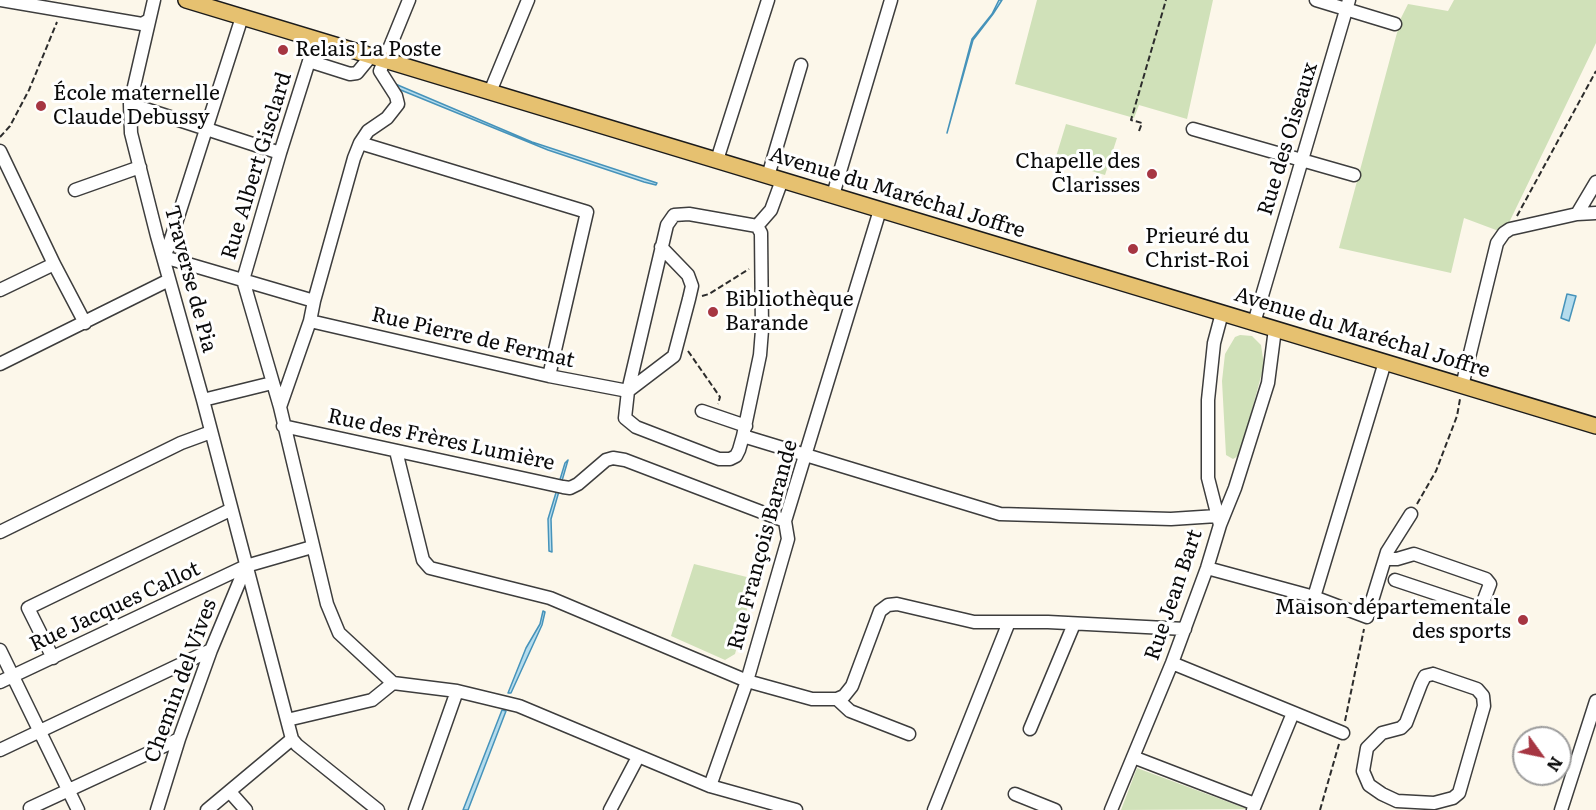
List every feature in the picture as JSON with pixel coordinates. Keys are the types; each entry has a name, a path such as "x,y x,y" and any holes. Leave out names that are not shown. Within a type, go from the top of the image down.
{"main road":[{"name":"Avenue du Maréchal Joffre","path":"186,0 1596,426"}],"street":[{"path":"1,0 142,24 149,20"},
{"name":"Traverse de Pia","path":"154,0 130,104 131,133 156,236 164,257 203,400 230,510 292,739"},
{"path":"309,62 350,74 357,73 378,58 388,46 409,0"},
{"path":"490,92 528,0"},
{"path":"717,160 768,0"},
{"path":"833,195 891,0"},
{"path":"1316,0 1348,4 1395,24"},
{"name":"Rue des Oiseaux","path":"1254,322 1348,4"},
{"path":"243,17 164,257 314,300"},
{"name":"Rue Albert Gisclard","path":"316,39 279,153 243,280 280,407 327,604 339,633 393,683"},
{"path":"280,407 310,321 354,158 368,131 387,118 398,104 396,96 380,71 378,58"},
{"path":"759,230 688,214 674,215 666,225 628,391 625,418 636,427 719,459 730,459 736,456 745,431 760,356 762,330 762,262 759,230 771,210 775,178 801,65"},
{"path":"130,104 279,153"},
{"path":"1193,129 1354,175"},
{"path":"360,143 587,212 549,376"},
{"path":"0,151 85,323"},
{"path":"75,190 140,167"},
{"path":"1577,214 1596,182"},
{"name":"Rue François Barande","path":"710,786 747,681 788,539 785,521 880,210"},
{"path":"1462,386 1497,243 1504,233 1510,229 1577,214 1596,213"},
{"path":"628,391 674,356 692,286 688,275 661,247"},
{"path":"0,290 54,264"},
{"path":"0,364 169,280"},
{"name":"Rue Jean Bart","path":"1112,810 1185,629 1207,568 1218,520 1208,478 1208,400 1214,343 1222,313"},
{"name":"Rue Pierre de Fermat","path":"310,321 549,376 628,391"},
{"path":"702,411 806,456 1000,514 1218,520 1235,488 1268,383 1275,329"},
{"path":"1314,597 1385,362"},
{"path":"203,400 272,383"},
{"name":"Rue des Frères Lumière","path":"283,426 570,488 606,460 613,458 625,460 785,521"},
{"path":"0,532 181,443 211,432"},
{"path":"396,451 423,560 430,568 550,598 747,681 812,699 837,699 844,696 852,686 880,611 888,605 897,604 974,622 1185,629"},
{"path":"52,658 28,608 230,510"},
{"path":"1207,568 1314,597 1366,617 1385,559 1411,514"},
{"name":"Rue Jacques Callot","path":"0,682 246,566 312,547"},
{"path":"1385,559 1397,559 1414,554 1486,579 1490,584 1482,605 1476,608 1395,580"},
{"name":"Chemin del Vives","path":"157,810 179,739 211,650 246,566"},
{"path":"934,810 1009,622"},
{"path":"1030,729 1074,624"},
{"path":"0,650 78,810"},
{"path":"0,750 211,650"},
{"path":"1172,663 1342,733"},
{"path":"1432,674 1477,689 1483,696 1484,706 1459,793 1453,798 1415,806 1397,801 1369,785 1363,771 1364,759 1367,748 1377,738 1401,728 1406,723 1425,676 1432,674"},
{"path":"286,720 372,700 393,683 457,691 519,706 710,786 768,806 796,810"},
{"path":"415,810 457,691"},
{"path":"837,699 849,711 909,734"},
{"path":"1561,810 1596,701"},
{"path":"1133,757 1254,807 1293,713"},
{"path":"30,808 179,739"},
{"path":"207,810 292,739 322,767 378,810"},
{"path":"610,810 638,757"},
{"path":"230,792 246,810"},
{"path":"1015,794 1054,810"}],"path":[{"path":"1139,130 1142,123 1131,120 1166,0"},
{"path":"0,137 10,126 29,90 61,10"},
{"path":"1510,229 1596,71"},
{"path":"689,298 709,294 762,262"},
{"path":"678,342 693,356 720,397 714,415"},
{"path":"1411,514 1436,471 1457,416 1462,386"},
{"path":"1320,810 1342,733 1366,617"}],"green space":[{"path":"1037,0 1213,0 1187,119 1139,105 1134,118 1015,84"},
{"path":"1454,0 1596,0 1596,43 1504,233 1464,218 1451,273 1339,248 1401,18 1408,4 1448,11"},
{"path":"1066,124 1117,138 1105,175 1055,160"},
{"path":"1252,336 1261,345 1264,365 1240,455 1233,459 1226,455 1222,381 1225,354 1235,337"},
{"path":"694,564 755,579 735,654 725,660 671,636"},
{"path":"1137,768 1247,809 1121,810"}],"water":[{"path":"999,0 1002,0 993,14 973,40 947,133 972,39 992,14"},
{"path":"393,83 532,142 657,183 656,185 644,182 548,150 386,84"},
{"path":"1567,294 1576,296 1569,321 1561,318"},
{"path":"568,460 551,519 552,552 549,551 548,519 565,463"},
{"path":"543,611 545,612 542,625 511,693 508,693 526,648 540,624"},
{"path":"502,710 506,711 468,810 463,810"}],"place":[{"name":"Relais La Poste","path":"283,50"},
{"name":"École maternelle Claude Debussy","path":"41,106"},
{"name":"Chapelle des Clarisses","path":"1152,174"},
{"name":"Prieuré du Christ-Roi","path":"1133,249"},
{"name":"Bibliothèque Barande","path":"713,312"},
{"name":"Maison départementale des sports","path":"1523,620"}]}
